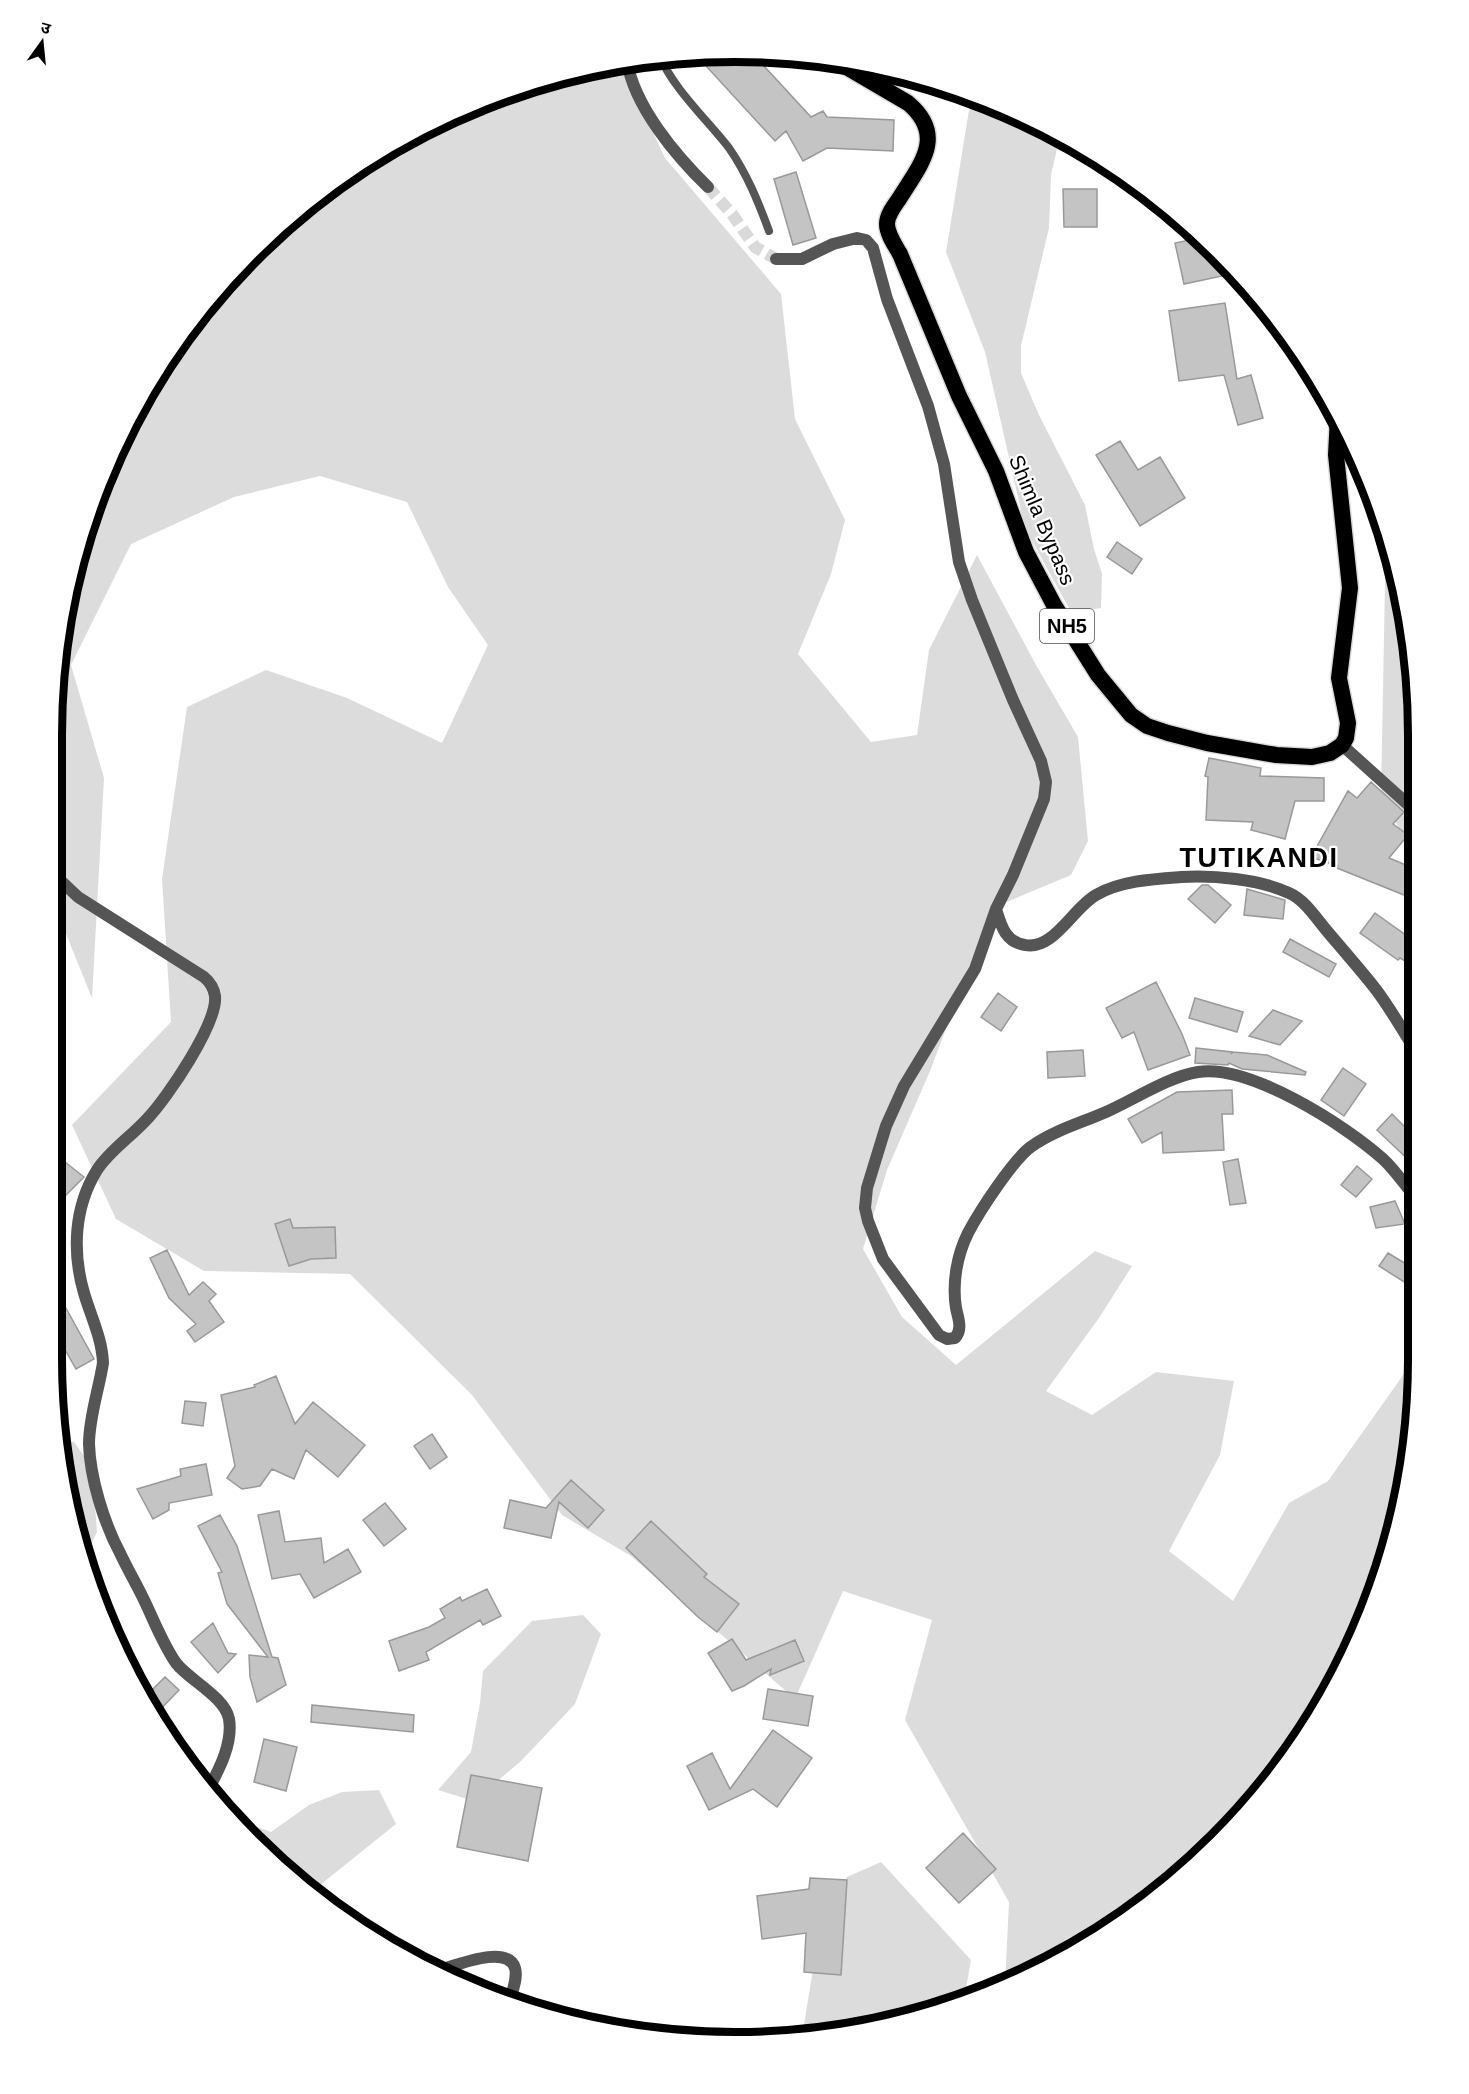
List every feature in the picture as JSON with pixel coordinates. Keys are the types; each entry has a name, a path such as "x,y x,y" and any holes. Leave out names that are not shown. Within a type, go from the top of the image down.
{"highway":[{"name":"Shimla Bypass","path":"856,72 900,98 917,111 925,123 929,138 925,155 892,210 887,222 888,231 900,254 959,396 996,471 1026,552 1054,605 1098,675 1131,715 1147,726 1168,733 1276,755 1312,757 1330,753 1342,745"},
{"path":"1337,435 1336,454 1350,588 1339,678 1348,723 1346,738 1342,745"}],"street":[{"path":"629,70 648,112 687,166 708,187"},
{"path":"776,259 802,259 833,244 853,238 866,240 873,248 894,321 928,406 944,464 962,572 1012,700 1041,761 1046,782 1044,799 1031,834 996,909 978,961 944,1022 918,1060 904,1086 876,1155 865,1197 868,1221 883,1259 939,1335 951,1340 959,1333 954,1289 957,1263 964,1241 976,1219 1024,1153 1055,1132 1129,1102 1182,1076 1198,1072 1215,1071 1238,1075 1280,1092 1313,1110 1383,1159 1408,1189"},
{"path":"1342,745 1408,804"},
{"path":"996,909 1002,930 1012,941 1031,947 1050,939 1082,904 1115,886 1182,877 1215,877 1279,889 1296,897 1312,912 1375,988 1408,1039"},
{"path":"62,882 78,897 204,977 212,986 215,996 213,1012 203,1036 159,1106 98,1170 84,1193 77,1233 77,1262 80,1278 102,1350 102,1370 89,1443 104,1516 118,1551 144,1600 165,1647 178,1666 227,1712 229,1728 226,1749 212,1782"},
{"path":"448,1968 501,1956 508,1959 514,1968 511,1994"}],"lane":[{"path":"665,65 740,165 751,184 769,231"}],"shaded area":[{"path":"625,71 665,158 781,294 795,419 845,520 831,574 798,654 871,742 917,735 929,650 977,555 1078,737 1088,841 1071,875 1002,904 966,976 930,1071 887,1170 863,1249 902,1317 956,1365 1095,1251 1132,1266 1099,1318 1046,1391 1092,1415 1156,1372 1234,1381 1220,1455 1169,1551 1233,1601 1289,1503 1328,1481 1408,1369 1402,1447 1385,1534 1356,1617 1317,1696 1268,1769 1210,1835 1178,1865 1108,1919 1071,1942 1005,1975 1009,1902 905,1720 932,1620 843,1591 795,1699 631,1556 562,1515 472,1395 350,1274 204,1271 116,1219 72,1125 171,1022 162,879 187,707 266,670 347,698 442,743 488,645 448,587 407,502 320,476 234,497 131,544 71,665 104,778 92,998 62,924 62,734 67,647 84,560 97,518 131,437 152,398 175,361 229,291 291,229 361,175 437,131 477,113 560,84"},
{"path":"973,105 992,113 1058,145 1051,175 1049,228 1021,346 1021,373 1039,415 1085,505 1102,574 1101,608 1071,612 1025,528 985,352 946,252 969,110"},
{"path":"1385,562 1395,603 1406,690 1408,844 1381,796"},
{"path":"66,1441 74,1442 92,1467 97,1532 89,1549 74,1491"},
{"path":"583,1615 601,1634 575,1704 521,1761 474,1801 438,1790 471,1752 483,1671 532,1621"},
{"path":"379,1790 396,1824 318,1887 248,1824 271,1832 309,1805 342,1792"},
{"path":"881,1862 971,1960 966,1991 909,2010 866,2020 803,2029 815,1957 847,1877"}],"building":[{"path":"703,63 761,63 811,117 823,111 827,117 894,120 893,151 827,148 803,161 786,131 775,141"},
{"path":"796,172 816,238 793,245 774,179"},
{"path":"1063,189 1097,189 1097,227 1064,227"},
{"path":"1190,240 1221,270 1222,276 1184,284 1175,243"},
{"path":"1225,303 1237,379 1251,375 1263,418 1238,425 1224,375 1179,381 1169,311"},
{"path":"1120,441 1138,470 1160,457 1185,498 1140,526 1096,455"},
{"path":"1117,542 1142,559 1132,574 1107,557"},
{"path":"1209,758 1261,768 1260,776 1324,778 1324,801 1295,801 1285,839 1251,830 1253,822 1206,820 1208,777 1205,776"},
{"path":"1371,782 1404,812 1393,824 1408,835 1389,858 1408,866 1408,897 1337,868 1338,866 1311,857 1348,791 1357,798"},
{"path":"1202,885 1208,885 1231,905 1215,923 1188,899"},
{"path":"1247,889 1285,900 1283,919 1244,915"},
{"path":"1375,913 1408,937 1408,963 1400,958 1398,960 1360,933"},
{"path":"1290,939 1336,964 1329,977 1283,952"},
{"path":"1156,982 1190,1055 1148,1070 1134,1032 1122,1038 1106,1008"},
{"path":"998,993 1017,1007 1001,1031 981,1017"},
{"path":"1195,998 1243,1012 1237,1032 1189,1018"},
{"path":"1273,1010 1302,1021 1280,1045 1249,1036"},
{"path":"1196,1048 1232,1052 1231,1054 1233,1052 1267,1055 1306,1072 1305,1075 1242,1069 1229,1063 1228,1065 1195,1063"},
{"path":"1083,1050 1085,1076 1048,1078 1047,1052"},
{"path":"1343,1068 1366,1084 1344,1116 1321,1100"},
{"path":"1232,1090 1233,1114 1222,1114 1224,1150 1163,1153 1162,1132 1142,1143 1128,1119 1177,1092"},
{"path":"1392,1114 1408,1130 1408,1159 1377,1130"},
{"path":"1238,1159 1246,1203 1230,1205 1223,1162"},
{"path":"62,1160 84,1177 62,1199"},
{"path":"1357,1166 1372,1179 1356,1197 1341,1185"},
{"path":"1395,1201 1405,1224 1376,1228 1370,1207"},
{"path":"290,1219 293,1228 335,1227 336,1258 311,1259 289,1266 275,1224"},
{"path":"167,1250 189,1295 203,1282 216,1294 209,1301 224,1322 195,1342 187,1331 196,1324 169,1298 150,1258"},
{"path":"1388,1253 1408,1265 1408,1284 1379,1266"},
{"path":"62,1301 94,1359 76,1369 62,1344"},
{"path":"276,1376 295,1424 313,1402 365,1445 338,1477 306,1450 294,1479 272,1469 260,1486 242,1489 227,1478 235,1466 221,1395 255,1387 254,1385"},
{"path":"185,1401 206,1403 203,1426 182,1423"},
{"path":"432,1434 447,1457 430,1469 414,1446"},
{"path":"206,1464 212,1495 169,1503 169,1510 153,1519 137,1489 181,1476 180,1469"},
{"path":"571,1480 604,1510 588,1528 559,1502 551,1538 504,1528 510,1500 546,1508"},
{"path":"385,1503 406,1529 384,1546 363,1520"},
{"path":"279,1511 285,1542 321,1538 324,1563 348,1549 361,1572 314,1598 300,1574 272,1579 258,1515"},
{"path":"220,1515 237,1546 272,1657 278,1658 286,1685 257,1702 250,1677 249,1655 268,1657 227,1604 218,1573 222,1572 198,1526"},
{"path":"651,1521 707,1574 704,1577 739,1604 717,1632 698,1617 626,1548"},
{"path":"487,1589 501,1616 483,1625 480,1620 426,1652 429,1660 399,1671 389,1641 429,1627 445,1618 440,1609 460,1597 462,1601"},
{"path":"213,1623 228,1653 236,1654 218,1673 191,1642"},
{"path":"732,1639 746,1660 795,1640 804,1661 770,1675 771,1669 732,1691 708,1653"},
{"path":"165,1677 179,1690 160,1709 150,1692"},
{"path":"768,1689 813,1696 808,1726 763,1719"},
{"path":"312,1705 414,1715 413,1732 311,1722"},
{"path":"773,1730 812,1758 777,1807 753,1789 709,1810 687,1766 712,1753 730,1789"},
{"path":"264,1739 297,1747 286,1791 254,1782"},
{"path":"471,1775 542,1788 528,1861 457,1847"},
{"path":"963,1833 996,1869 959,1903 926,1868"},
{"path":"810,1878 847,1880 841,1975 804,1972 806,1933 762,1939 757,1896 809,1889"}],"tunnel":[{"path":"708,187 732,214 755,247 776,259"}],"district":[{"name":"TUTIKANDI","path":"1259,858"}]}
